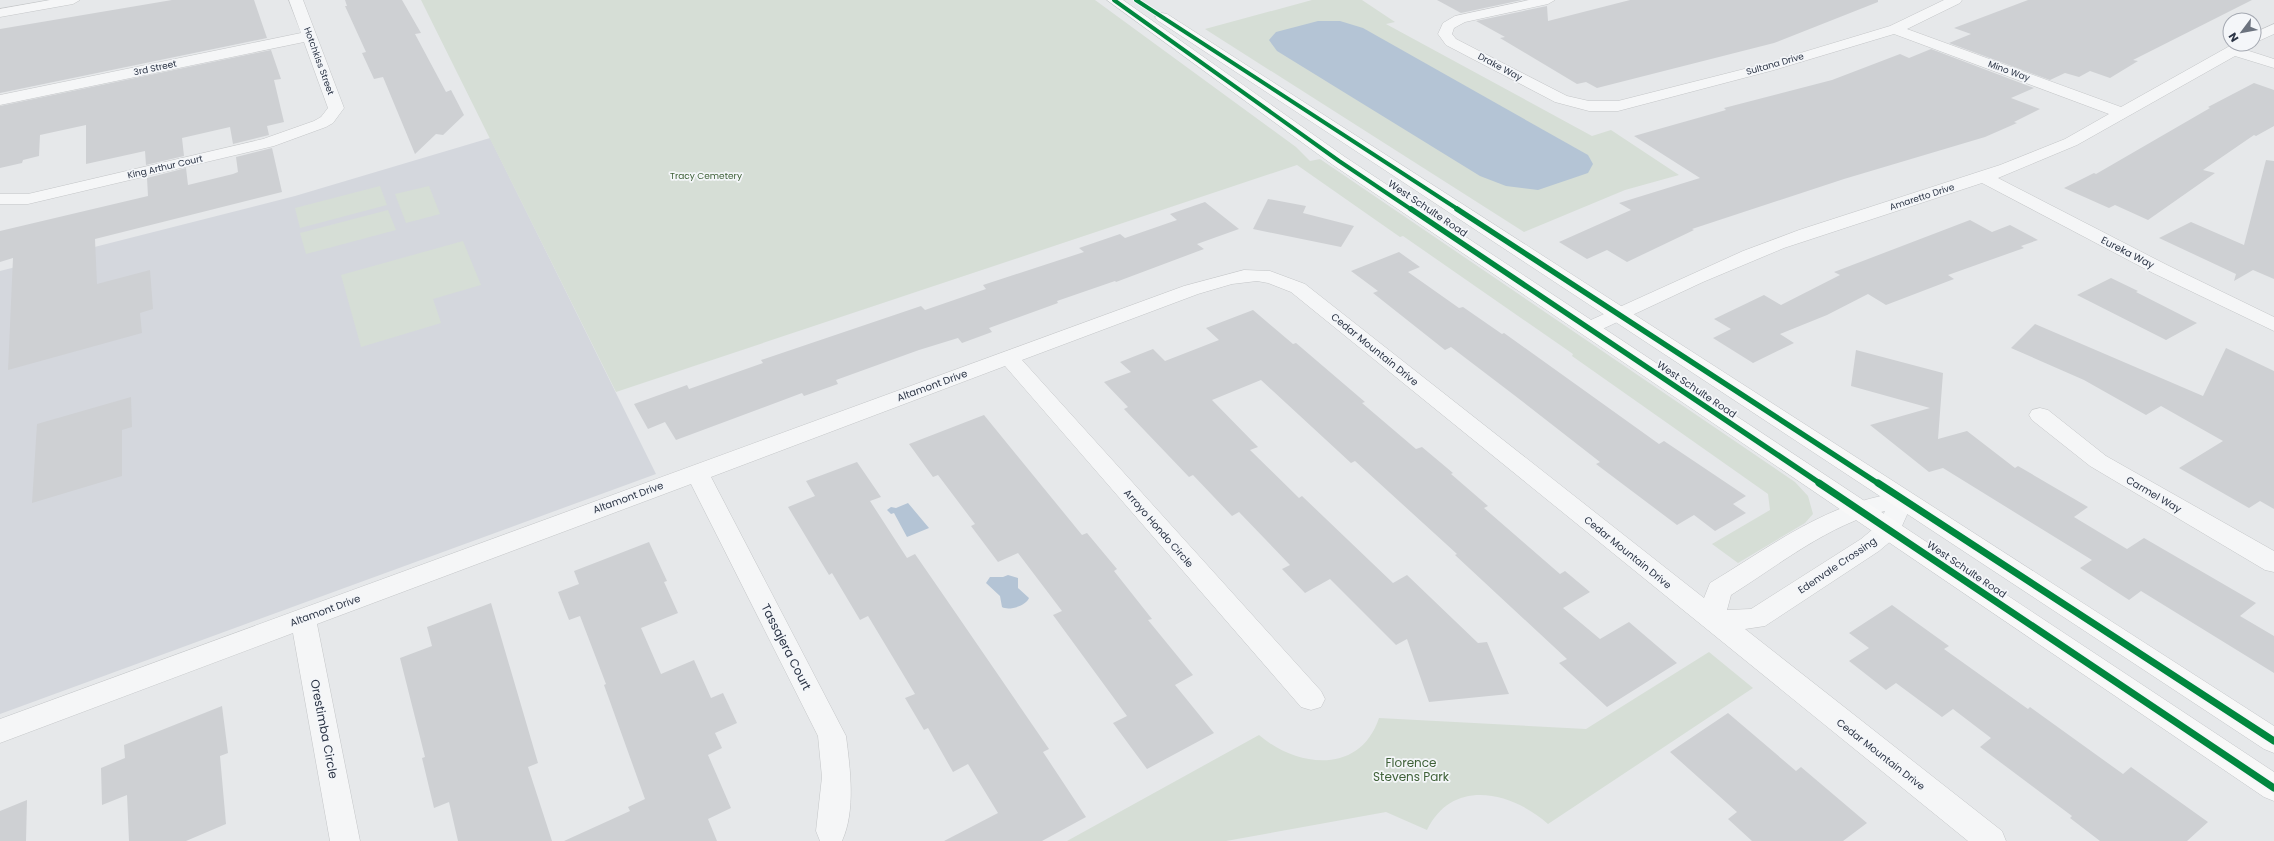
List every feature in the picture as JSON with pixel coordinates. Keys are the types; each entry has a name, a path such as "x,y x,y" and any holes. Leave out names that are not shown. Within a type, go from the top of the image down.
{"main road":[{"name":"West Schulte Road","path":"1114,0 1339,160 2274,788"},
{"name":"West Schulte Road","path":"1136,0 2274,741"}],"street":[{"path":"0,13 73,0"},
{"name":"Hotchkiss Street","path":"296,0 336,108 327,120"},
{"name":"Drake Way","path":"1548,0 1460,19 1448,26 1445,34 1451,42 1561,99 1589,106"},
{"name":"Sultana Drive","path":"1589,106 1626,104 1769,67 1895,29 1955,0"},
{"path":"2262,35 2274,28"},
{"name":"Mino Way","path":"1895,29 2122,113"},
{"name":"3rd Street","path":"0,100 310,36"},
{"name":"Amaretto Drive","path":"1589,328 1763,249 1983,177 2042,156 2230,52"},
{"path":"2249,52 2274,64"},
{"name":"King Arthur Court","path":"0,199 28,199 268,144 327,120"},
{"name":"Eureka Way","path":"1983,177 2160,269 2274,325"},
{"name":"Altamont Drive","path":"0,731 1191,290 1237,275 1260,274"},
{"name":"Cedar Mountain Drive","path":"1260,274 1282,279 1298,288 1712,620 1991,841"},
{"name":"Arroyo Hondo Circle","path":"1008,357 1311,700"},
{"name":"Carmel Way","path":"2040,415 2098,461 2274,563"},
{"name":"Tassajera Court","path":"697,472 832,736 837,777 831,831"},
{"path":"1712,620 1719,590 1832,520 1858,509 1902,499"},
{"name":"Edenvale Crossing","path":"1712,620 1756,619 1870,545 1889,529 1902,499"},
{"name":"Orestimba Circle","path":"303,618 345,841"}],"shaded area":[{"path":"490,138 656,474 0,714 0,271 295,196"}],"green space":[{"name":"Tracy Cemetery","path":"421,0 1095,0 1296,147 1310,161 1320,159 1795,482 1808,496 1813,514 1805,523 1738,563 1712,544 1770,510 1768,494 1572,356 1573,354 1403,236 1400,237 1297,165 616,392"},
{"path":"1312,0 1362,0 1395,22 1386,24 1592,136 1611,130 1679,175 1625,190 1524,232 1205,29"},
{"path":"380,186 387,205 300,228 295,208"},
{"path":"429,186 440,214 406,223 395,194"},
{"path":"388,210 396,230 306,254 300,233"},
{"path":"463,241 481,285 433,299 441,323 361,347 341,275"},
{"name":"Florence Stevens Park","path":"1709,652 1753,688 1548,824 1534,813 1518,804 1501,798 1484,795 1467,796 1452,802 1438,813 1427,830 1386,812 1226,841 1067,841 1259,735 1274,746 1291,754 1309,759 1326,760 1343,757 1358,749 1370,736 1379,718 1586,729"}],"water":[{"path":"1318,21 1340,21 1363,28 1588,155 1593,164 1588,173 1538,190 1506,186 1480,176 1277,51 1269,40 1276,32"},
{"path":"908,503 929,528 907,537 894,513 891,514 887,510 891,507 896,508"},
{"path":"1008,575 1018,578 1018,588 1029,598 1021,605 1013,608 1002,607 1000,596 986,583 990,577 1003,577"}],"building":[{"path":"172,0 254,0 267,38 0,93 0,29"},
{"path":"345,0 402,0 421,33 415,34 446,92 451,90 464,115 443,135 436,134 415,154 383,77 374,79 362,53 366,52 345,6 347,6"},
{"path":"1437,0 1522,0 1461,13"},
{"path":"1630,0 1878,0 1878,2 1774,43 1597,88 1586,82 1577,84 1500,38 1505,37 1476,21 1547,6 1548,21"},
{"path":"2028,0 2252,0 2228,12 2222,12 2222,15 2133,60 2138,61 2110,78 2090,71 2079,77 2065,73 2050,80 1949,43 1971,34 1954,28"},
{"path":"1931,49 2034,88 2011,98 2040,109 2014,122 2017,123 1985,137 1844,179 1692,229 1694,230 1627,262 1607,250 1587,259 1559,242 1631,210 1619,203 1700,178 1634,136 1726,110 1724,108 1832,80 1900,54 1909,58"},
{"path":"271,50 281,79 274,80 284,122 267,126 269,135 233,144 230,127 182,138 184,156 146,165 145,151 86,164 86,125 40,135 39,156 23,160 22,163 0,168 0,106"},
{"path":"2254,83 2274,90 2274,126 2256,136 2254,135 2203,170 2215,173 2148,220 2115,205 2109,208 2064,188 2094,173 2096,174 2210,108 2208,107"},
{"path":"272,148 282,192 95,239 97,284 150,270 153,309 140,313 142,333 8,370 13,258 0,262 0,231 148,196 147,178 186,168 188,185 233,174 238,172 236,157"},
{"path":"2266,160 2274,161 2274,279 2253,270 2234,281 2236,274 2159,238 2191,222 2244,245"},
{"path":"1268,199 1306,206 1303,213 1354,226 1341,247 1253,229"},
{"path":"1205,202 1239,229 1197,244 1204,249 1116,282 1115,281 1057,301 1058,303 989,328 992,332 962,343 958,338 919,350 836,380 838,384 804,396 802,393 676,440 665,422 648,429 634,404 687,385 689,389 763,363 761,360 921,306 925,310 986,289 983,285 1084,252 1079,248 1120,234 1125,238 1177,220 1170,214"},
{"path":"1970,220 1992,232 2010,225 2038,240 2021,246 2024,248 1948,275 1954,279 1886,305 1868,294 1827,315 1780,334 1794,343 1753,363 1713,338 1731,329 1714,319 1764,295 1781,305 1840,275 1834,272"},
{"path":"1399,252 1420,267 1408,272 1459,308 1463,307 1502,334 1504,333 1659,444 1664,441 1746,496 1733,504 1746,513 1715,531 1694,515 1677,525 1596,464 1600,462 1451,347 1445,350 1373,293 1378,291 1351,271"},
{"path":"2111,278 2197,323 2166,340 2077,295"},
{"path":"1253,310 1293,344 1296,343 1365,402 1362,403 1416,449 1422,447 1453,473 1451,474 1488,506 1484,508 1560,574 1565,571 1590,592 1563,608 1600,639 1629,622 1677,663 1607,707 1559,663 1567,659 1455,555 1457,554 1355,461 1351,463 1261,380 1212,400 1258,447 1250,450 1299,498 1302,496 1393,583 1407,575 1478,643 1487,642 1509,694 1429,702 1407,639 1396,645 1330,579 1305,593 1282,569 1290,565 1239,512 1232,516 1193,475 1189,477 1124,409 1128,407 1104,382 1131,372 1120,362 1153,349 1165,361 1219,340 1206,328"},
{"path":"2035,324 2203,396 2226,348 2274,371 2274,509 2260,501 2249,508 2179,468 2223,441 2161,406 2146,415 2084,380 2011,348"},
{"path":"1856,350 1943,373 1938,439 1967,431 2015,468 2018,466 2088,507 2074,517 2127,549 2144,538 2256,603 2240,616 2274,636 2274,673 2141,591 2129,600 2080,568 2092,560 1943,468 1929,472 1870,425 1930,408 1851,386"},
{"path":"131,397 132,427 122,430 122,476 32,503 37,424"},
{"path":"984,415 1082,535 1087,533 1117,569 1114,571 1152,619 1148,620 1193,675 1175,685 1214,733 1147,769 1113,723 1127,716 1053,615 1062,611 1018,553 998,562 971,526 975,524 938,475 933,477 909,444"},
{"path":"857,462 881,497 870,501 907,558 915,554 1049,749 1043,752 1086,817 1042,841 944,841 998,813 968,764 953,772 928,728 924,730 905,698 915,694 868,616 860,620 832,573 829,575 788,507 815,496 806,481"},
{"path":"649,542 667,581 664,582 678,613 641,628 661,674 694,660 711,698 723,693 737,723 715,733 722,748 708,755 731,808 708,819 717,841 564,841 630,811 628,807 645,799 604,685 606,684 580,616 569,620 558,592 579,584 574,571"},
{"path":"491,603 538,763 528,767 552,841 458,841 449,802 434,808 422,758 425,757 400,658 432,646 427,627"},
{"path":"1892,605 1949,646 1944,649 2028,709 2030,707 2123,774 2131,767 2208,822 2187,841 2100,841 2070,818 2072,816 1980,747 1991,738 1953,709 1942,717 1896,683 1886,690 1849,661 1869,648 1849,633"},
{"path":"222,706 228,753 220,756 226,824 186,841 129,841 127,795 102,805 101,768 125,758 124,745"},
{"path":"1728,713 1796,771 1801,767 1867,823 1843,841 1752,841 1728,819 1737,812 1670,752"},
{"path":"27,800 26,841 0,841 0,811"}],"cycle path":[{"path":"1114,0 1339,161 2274,788"},
{"path":"1136,0 2274,741"}]}
